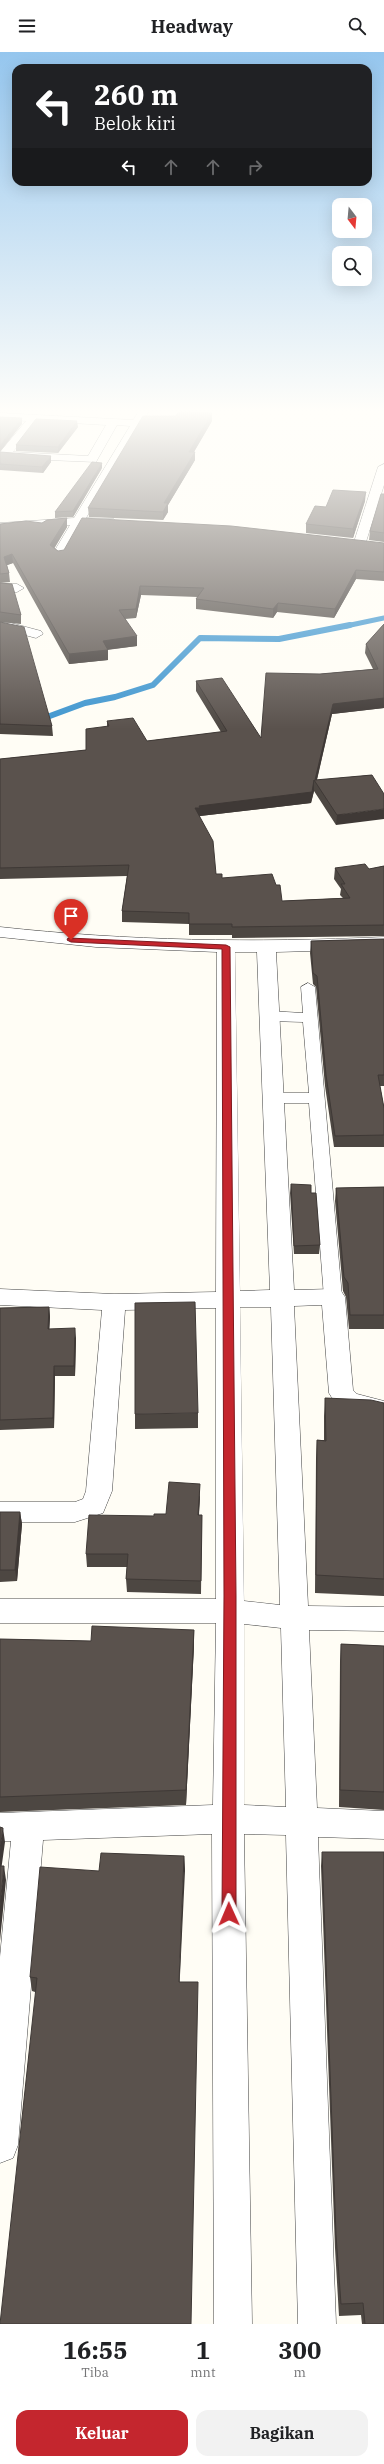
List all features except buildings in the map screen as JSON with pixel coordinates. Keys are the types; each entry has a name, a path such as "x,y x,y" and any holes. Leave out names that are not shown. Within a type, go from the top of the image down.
{"street":[{"path":"58,554 80,517"},
{"path":"345,542 365,545 372,517"},
{"path":"0,527 78,520 125,523"},
{"path":"0,588 17,588"},
{"path":"0,627 12,627 36,634"},
{"path":"0,932 56,939 226,947 266,947 384,942"},
{"path":"226,947 230,1611 228,1819 233,2324"},
{"path":"266,947 303,1822 318,2324"},
{"path":"0,1297 114,1302 229,1298 333,1297 341,1393 349,1401 384,1410"},
{"path":"0,1512 75,1512 94,1506 99,1491 114,1302"},
{"path":"0,1611 230,1611 295,1618 384,1619"},
{"path":"0,2145 14,1827 228,1819 384,1825"}],"lane":[{"path":"308,987 333,1297"},
{"path":"269,1016 311,1018"},
{"path":"273,1098 317,1098"}],"waterway":[{"path":"346,626 384,618"},
{"path":"39,720 85,703 115,697 153,685 200,638 279,639 350,625"}],"route":[{"path":"71,940 226,947 230,1596 228,1819 229,1914"}]}
